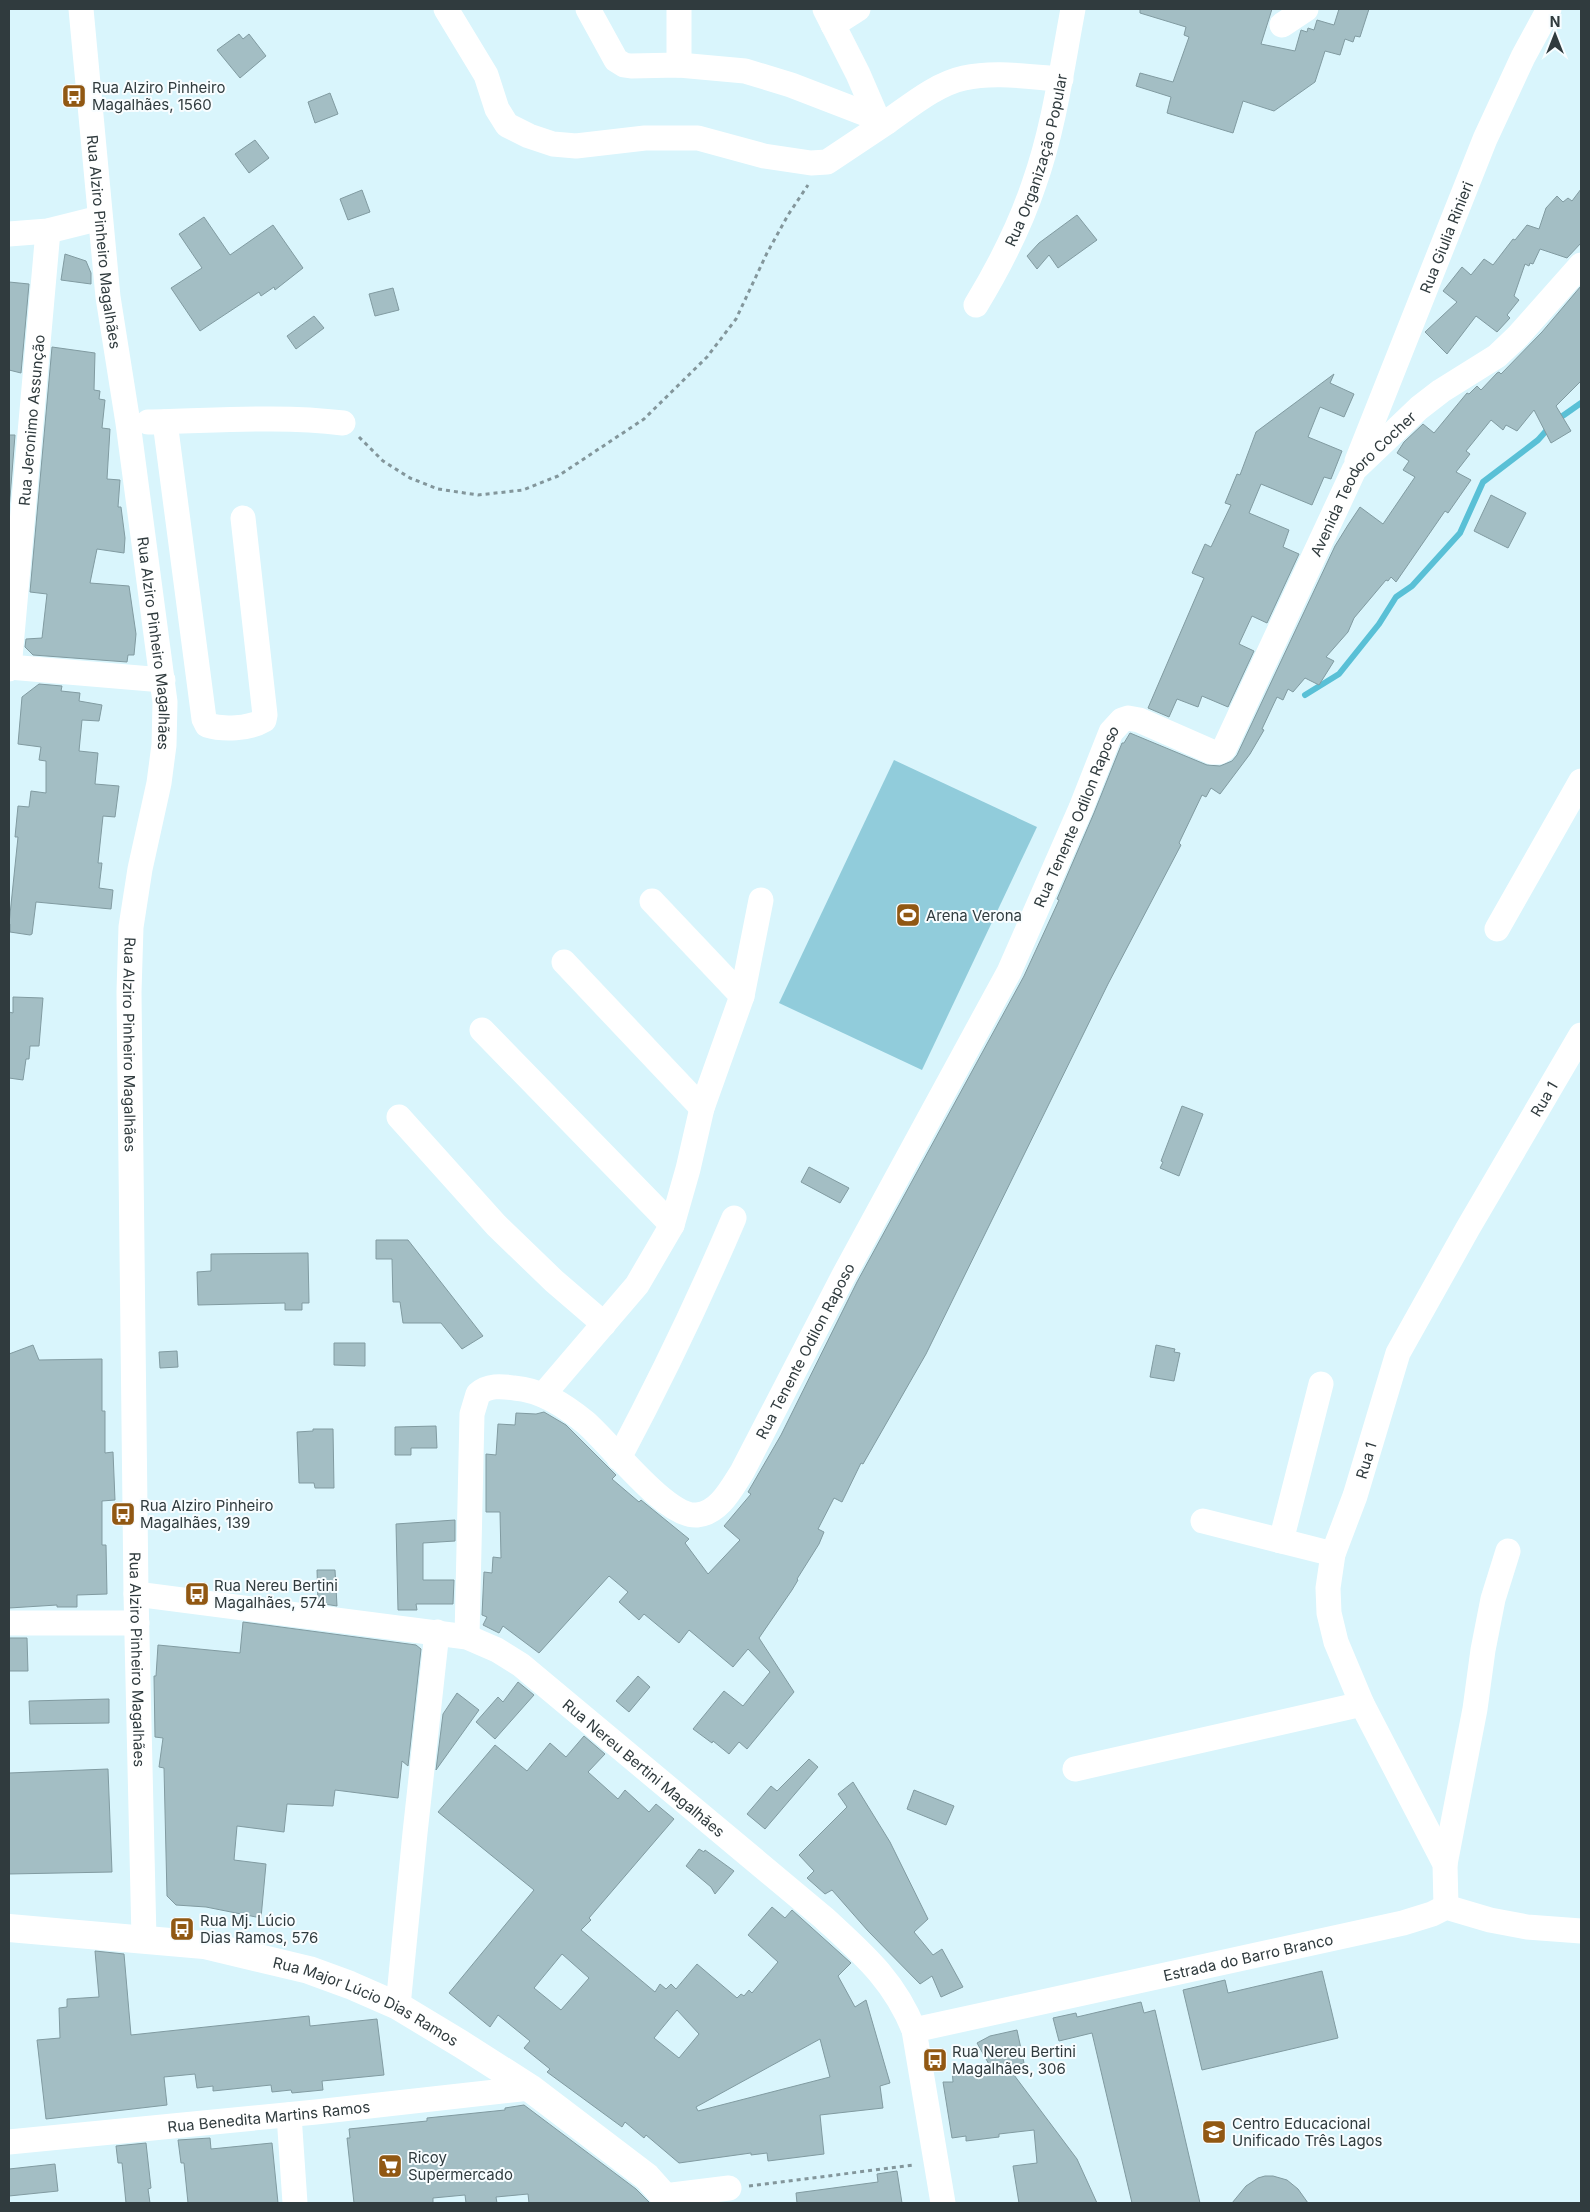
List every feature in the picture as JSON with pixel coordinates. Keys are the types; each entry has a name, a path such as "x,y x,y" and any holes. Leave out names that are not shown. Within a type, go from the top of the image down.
{"main road":[{"name":"Rua Major Lúcio Dias Ramos","path":"9,1928 204,1945 269,1960 334,1979 398,2006 530,2088 625,2159 647,2178 665,2199"}],"street":[{"name":"Rua Alziro Pinheiro Magalhães","path":"81,9 108,297 128,423 165,702 164,745 159,783 140,869 132,927 129,983 136,1594 144,1939"},
{"path":"445,9 454,9"},
{"path":"445,9 486,75 497,109 508,125 529,136 553,144 576,146 645,138 698,138 790,162 827,162 882,120 940,87 964,78 1003,75 1061,79"},
{"path":"588,9 616,60 624,65 679,65 745,71 882,120"},
{"path":"679,9 679,65"},
{"path":"858,9 829,17 882,120"},
{"name":"Rua Organização Popular","path":"976,305 1007,248 1034,184 1061,79 1073,9"},
{"path":"1282,25 1306,9"},
{"name":"Rua Giulia Rinieri","path":"1354,470 1485,139 1523,57 1549,9"},
{"path":"9,234 48,231 100,218"},
{"name":"Rua Jeronimo Assunção","path":"9,668 48,231"},
{"name":"Avenida Teodoro Cocher","path":"1128,718 1151,724 1212,752 1224,749 1354,470 1401,425 1441,391 1497,356 1518,336 1581,265"},
{"path":"1376,411 1401,425"},
{"path":"128,423 306,420 343,423"},
{"path":"165,422 204,719 208,725 215,728 255,726 264,720 265,715 243,518"},
{"path":"9,668 162,680"},
{"name":"Rua Tenente Odilon Raposo","path":"467,1637 474,1403 478,1394 492,1387 526,1389 543,1394 586,1422 619,1458 666,1502 682,1513 698,1515 709,1512 726,1497 742,1472 844,1276 990,1010 1030,927 1081,808 1105,745 1116,724 1128,718"},
{"path":"1497,929 1573,814 1581,782"},
{"path":"543,1394 637,1285 672,1225 688,1169 702,1108 742,996 761,900"},
{"path":"652,901 742,996"},
{"path":"564,962 702,1108"},
{"path":"482,1030 672,1225"},
{"name":"Rua 1","path":"1446,1907 1445,1864 1362,1704 1336,1642 1329,1613 1328,1588 1334,1554 1355,1496 1398,1353 1468,1228 1581,1035"},
{"path":"399,1117 496,1225 554,1281 604,1324"},
{"path":"619,1458 691,1316 734,1218"},
{"path":"1281,1541 1321,1384"},
{"path":"1203,1521 1334,1554"},
{"path":"1445,1864 1475,1709 1489,1616 1508,1552"},
{"name":"Rua Nereu Bertini Magalhães","path":"136,1594 467,1637 497,1650 521,1665 824,1918 870,1960 893,1988 906,2008 914,2030 943,2203"},
{"path":"9,1623 137,1623"},
{"path":"398,2006 437,1632"},
{"path":"1075,1769 1362,1704"},
{"path":"1446,1907 1490,1920 1527,1927 1581,1931"},
{"name":"Estrada do Barro Branco","path":"914,2030 1403,1923 1432,1914 1446,1907"},
{"name":"Rua Benedita Martins Ramos","path":"9,2142 289,2115 530,2088"},
{"path":"289,2115 295,2203"},
{"path":"665,2199 730,2188"}],"path":[{"path":"343,423 352,428 383,461 410,478 438,490 478,495 523,490 558,476 644,419 707,357 736,320 767,253 788,214 807,186 827,162"},
{"path":"730,2188 937,2162"}],"shaded area":[{"name":"Arena Verona","path":"894,760 1037,827 922,1070 779,1003"}],"building":[{"path":"1140,9 1272,9 1261,44 1295,51 1301,30 1307,32 1308,28 1314,30 1317,20 1334,25 1339,9 1369,9 1360,37 1355,36 1353,42 1345,39 1340,55 1325,51 1315,82 1274,111 1243,101 1233,133 1167,113 1171,97 1136,86 1140,73 1173,82 1189,37 1184,35 1186,27 1140,13"},
{"path":"239,34 243,39 249,34 266,56 240,78 217,50"},
{"path":"330,93 338,114 315,123 308,102"},
{"path":"255,140 269,158 249,173 235,154"},
{"path":"1581,189 1581,243 1567,258 1540,249 1533,264 1530,263 1529,266 1525,264 1514,296 1519,300 1507,315 1510,318 1497,332 1476,316 1447,354 1425,332 1457,302 1443,291 1462,267 1471,275 1484,259 1493,265 1513,239 1515,240 1527,225 1539,229 1546,208 1557,196 1563,202 1568,198 1572,201"},
{"path":"362,190 370,212 348,220 340,199"},
{"path":"1077,215 1097,240 1058,268 1049,255 1037,269 1027,256 1039,243"},
{"path":"204,217 230,255 273,225 303,268 275,290 274,287 261,296 259,292 200,331 171,288 202,268 179,234"},
{"path":"65,254 86,261 91,273 91,284 61,280"},
{"path":"9,282 29,284 21,373 9,370"},
{"path":"1581,286 1581,381 1556,406 1571,431 1551,443 1534,410 1517,431 1506,425 1503,430 1491,420 1466,451 1470,454 1456,472 1471,480 1448,513 1445,511 1396,582 1391,577 1388,581 1386,580 1354,618 1348,632 1326,657 1334,661 1319,685 1305,678 1293,692 1288,689 1283,700 1277,697 1262,729 1264,730 1250,754 1220,794 1211,788 1206,797 1202,795 1179,843 1181,845 1108,984 926,1354 863,1464 861,1463 842,1502 834,1498 818,1529 824,1532 819,1544 792,1590 759,1638 794,1692 747,1749 739,1742 729,1754 713,1741 712,1743 693,1729 724,1691 743,1706 770,1672 748,1649 733,1667 689,1630 679,1643 644,1614 639,1620 619,1602 628,1592 609,1576 539,1653 503,1626 499,1633 483,1625 487,1617 482,1615 484,1572 492,1573 493,1557 501,1558 500,1512 486,1512 486,1454 496,1455 498,1424 515,1425 516,1413 536,1414 544,1412 566,1425 616,1475 612,1479 639,1502 641,1500 689,1539 685,1543 708,1574 740,1540 724,1526 751,1494 748,1492 781,1435 857,1282 1024,976 1059,900 1057,899 1122,743 1124,743 1130,733 1207,765 1220,766 1232,761 1237,755 1335,546 1348,525 1360,507 1383,524 1415,477 1403,470 1409,461 1397,453 1404,442 1423,424 1434,433 1467,393 1469,394 1477,386 1481,390 1497,373 1501,374 1542,332"},
{"path":"393,288 399,310 375,316 369,294"},
{"path":"314,316 324,328 296,349 287,336"},
{"path":"52,347 95,353 94,390 100,391 99,399 105,400 102,428 110,429 107,479 120,480 118,507 121,507 125,538 124,553 97,549 90,583 129,586 136,634 134,655 128,655 127,662 33,655 25,647 26,639 42,638 47,594 30,592"},
{"path":"1334,374 1330,383 1354,394 1344,417 1320,407 1308,437 1342,451 1331,479 1324,477 1312,505 1261,484 1249,513 1289,530 1283,547 1299,554 1267,623 1252,616 1239,644 1254,651 1228,707 1202,696 1198,707 1177,699 1169,717 1148,708 1204,578 1192,573 1205,544 1211,547 1231,505 1225,503 1237,474 1240,475 1256,432"},
{"path":"9,435 15,435 9,510"},
{"path":"1491,495 1526,513 1508,548 1474,531"},
{"path":"39,684 62,686 61,691 80,693 79,701 102,705 99,721 82,720 79,751 98,753 95,784 119,786 115,817 103,816 98,863 102,863 99,888 113,890 111,909 36,902 32,934 30,935 10,932 9,924 18,837 15,837 18,806 29,807 31,791 46,793 46,761 39,760 41,747 18,744 22,697"},
{"path":"13,997 43,998 39,1046 30,1046 29,1059 26,1059 23,1080 9,1078 9,1012 13,1013"},
{"path":"1182,1106 1203,1114 1179,1176 1160,1168"},
{"path":"809,1167 849,1188 840,1203 801,1182"},
{"path":"376,1240 408,1240 483,1336 462,1349 441,1323 403,1323 400,1302 393,1302 392,1259 376,1259"},
{"path":"308,1253 309,1303 302,1303 302,1310 285,1310 285,1303 198,1305 197,1272 211,1271 211,1254"},
{"path":"334,1343 365,1343 365,1366 334,1365"},
{"path":"33,1345 39,1360 102,1359 102,1411 105,1411 105,1453 113,1452 115,1500 102,1501 102,1545 106,1545 107,1594 77,1595 77,1607 57,1607 57,1605 9,1608 9,1354"},
{"path":"1156,1345 1175,1349 1174,1352 1180,1353 1174,1381 1150,1377"},
{"path":"177,1351 178,1367 160,1368 159,1352"},
{"path":"436,1426 437,1448 411,1448 411,1455 395,1455 395,1427"},
{"path":"313,1429 333,1429 334,1488 315,1488 314,1483 299,1483 297,1432 313,1431"},
{"path":"455,1520 455,1541 423,1543 423,1580 454,1580 453,1604 416,1604 417,1610 398,1610 396,1524"},
{"path":"317,1570 335,1570 337,1606 318,1603"},
{"path":"243,1622 416,1645 421,1649 408,1766 402,1761 398,1798 335,1790 333,1806 287,1804 284,1832 237,1826 234,1860 266,1864 261,1918 206,1907 176,1905 167,1896 164,1768 159,1767 163,1738 155,1737 154,1676 156,1676 158,1645 240,1653"},
{"path":"9,1638 27,1638 28,1671 9,1671"},
{"path":"638,1676 650,1687 629,1712 616,1701"},
{"path":"518,1682 534,1695 495,1739 476,1722 498,1697 503,1702"},
{"path":"457,1693 479,1710 436,1770 443,1714"},
{"path":"109,1699 109,1723 30,1724 29,1701"},
{"path":"584,1736 605,1754 588,1772 618,1799 625,1790 649,1812 656,1804 674,1819 589,1918 591,1920 581,1930 655,1992 660,1984 666,1989 671,1984 676,1989 697,1964 737,1998 741,1994 744,1996 749,1990 752,1993 778,1962 748,1935 772,1907 785,1918 792,1910 851,1963 838,1976 855,2007 866,2000 890,2083 880,2086 883,2108 820,2115 824,2154 768,2161 767,2153 751,2155 751,2153 679,2163 646,2135 644,2138 625,2122 622,2127 547,2072 550,2069 524,2048 530,2041 498,2015 490,2027 449,1993 534,1890 438,1812 495,1745 527,1771 550,1743 566,1757","holes":["562,1954 589,1978 561,2010 534,1988","677,2010 699,2034 679,2058 654,2038","820,2039 830,2077 698,2111 696,2107"]},
{"path":"809,1759 818,1767 765,1829 747,1814 771,1786 777,1791"},
{"path":"108,1769 112,1872 9,1874 9,1773"},
{"path":"853,1782 890,1842 928,1919 914,1932 933,1955 942,1949 963,1987 941,1997 932,1976 920,1984 868,1931 832,1890 825,1894 807,1878 814,1871 799,1855 847,1807 838,1794"},
{"path":"914,1790 954,1806 946,1825 907,1809"},
{"path":"699,1849 704,1852 705,1850 734,1871 715,1894 711,1887 686,1866"},
{"path":"95,1951 124,1954 131,2035 309,2016 310,2026 377,2019 384,2075 322,2081 323,2090 292,2093 291,2090 272,2092 271,2085 213,2091 213,2086 197,2088 195,2074 164,2077 167,2105 46,2119 37,2040 60,2038 59,2008 67,2007 67,1999 99,1997"},
{"path":"1322,1971 1338,2038 1202,2070 1183,1990 1225,1980 1228,1993"},
{"path":"1141,2002 1144,2013 1155,2010 1200,2203 1132,2203 1092,2033 1059,2041 1053,2018 1076,2013 1077,2017"},
{"path":"1017,2030 1024,2063 1008,2067 1077,2159 1097,2203 1019,2203 1013,2166 1037,2163 1034,2130 999,2134 999,2137 966,2141 966,2136 952,2138 943,2082 953,2082 952,2069 990,2066 977,2043 990,2036"},
{"path":"524,2105 636,2189 650,2203 529,2203 528,2194 496,2197 497,2203 466,2203 465,2195 433,2198 433,2203 354,2203 347,2138 350,2138 349,2129 427,2121 427,2118 505,2110 505,2108"},
{"path":"210,2138 211,2149 272,2143 278,2203 188,2203 184,2163 181,2163 178,2140"},
{"path":"146,2143 151,2188 148,2189 150,2203 126,2203 122,2163 118,2163 116,2146"},
{"path":"55,2164 58,2191 9,2196 9,2169"},
{"path":"897,2171 902,2203 797,2203 796,2193 878,2182 877,2174"},
{"path":"1265,2176 1287,2180 1298,2189 1308,2203 1232,2203 1246,2186"}],"waterway":[{"path":"1305,695 1339,674 1379,624 1396,597 1412,586 1460,533 1483,482 1538,440 1554,422 1581,403"}],"place":[{"name":"Rua Alziro Pinheiro Magalhães, 1560","path":"74,96"},
{"name":"Arena Verona","path":"908,915"},
{"name":"Rua Alziro Pinheiro Magalhães, 139","path":"123,1514"},
{"name":"Rua Nereu Bertini Magalhães, 574","path":"197,1594"},
{"name":"Rua Mj. Lúcio Dias Ramos, 576","path":"182,1929"},
{"name":"Rua Nereu Bertini Magalhães, 306","path":"935,2060"},
{"name":"Centro Educacional Unificado Três Lagos","path":"1214,2132"},
{"name":"Ricoy Supermercado","path":"390,2166"}]}
